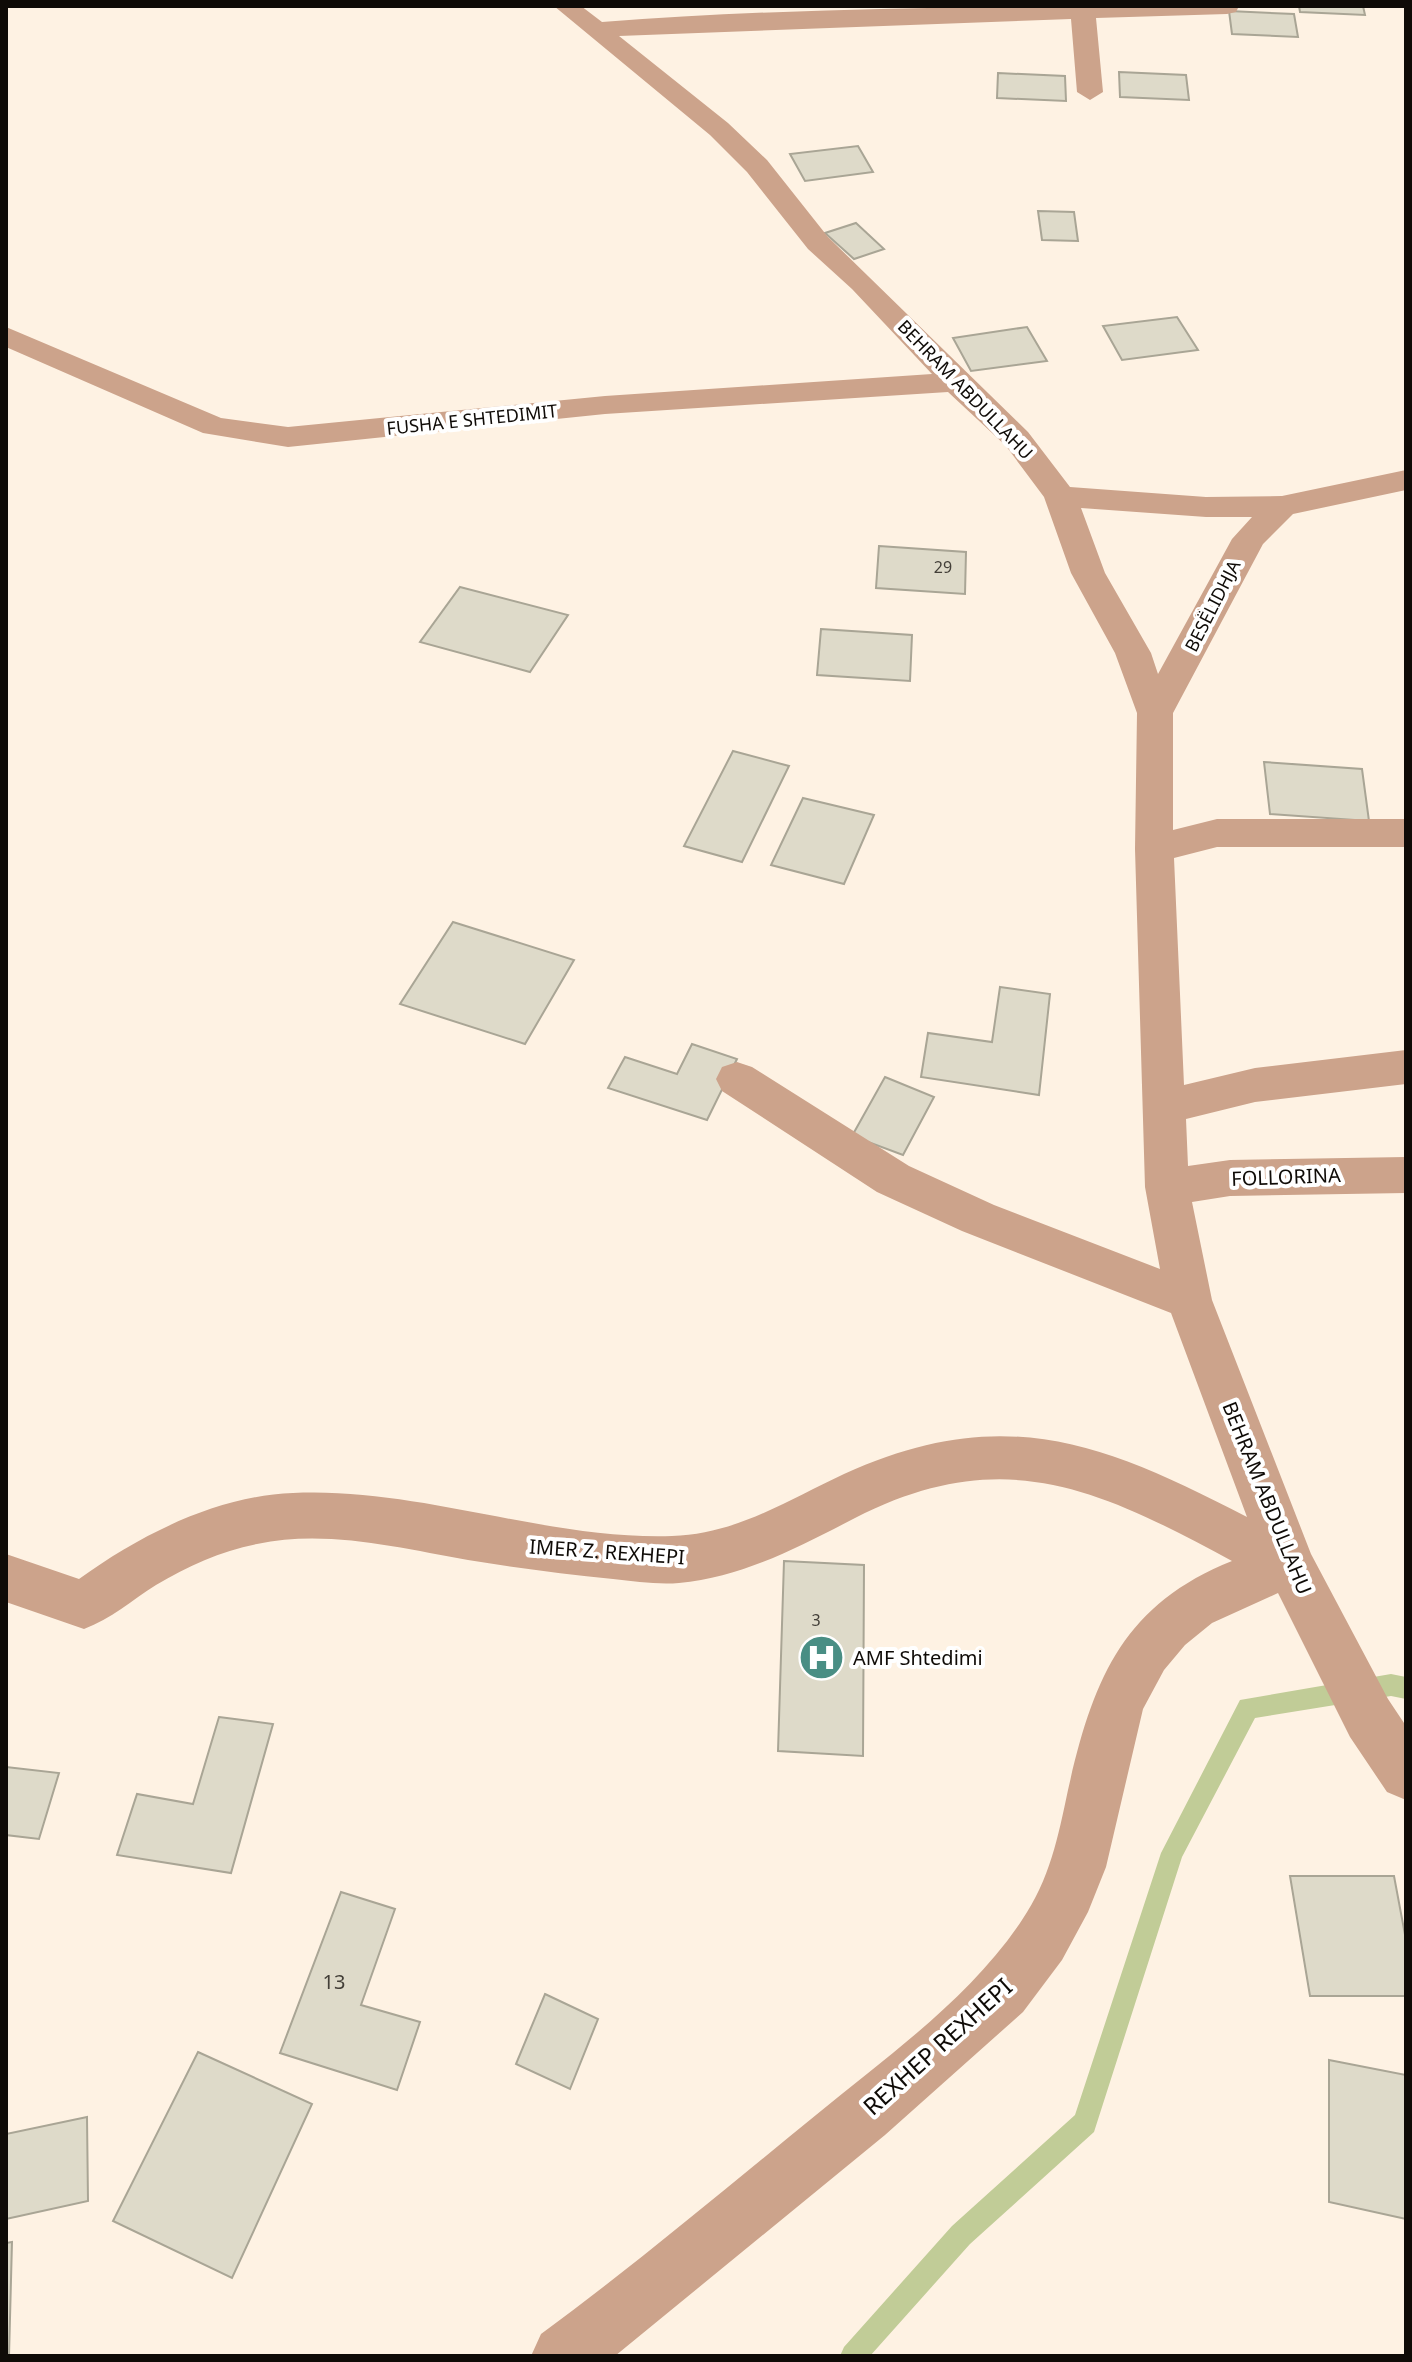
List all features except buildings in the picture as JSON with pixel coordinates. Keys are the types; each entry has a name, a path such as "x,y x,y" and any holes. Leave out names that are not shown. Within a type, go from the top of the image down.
{"street":[{"name":"BEHRAM ABDULLAHU","path":"566,6 719,129 757,166 818,243 1017,439 1060,496 1088,573 1133,653 1155,713 1154,849 1167,1108 1167,1187 1189,1300 1290,1565 1369,1718 1406,1773"},
{"path":"597,30 690,23 1227,7"},
{"path":"1083,11 1090,92"},
{"name":"FUSHA E SHTEDIMIT","path":"6,336 214,426 288,437 605,405 956,382"},
{"path":"1060,496 1206,507 1282,506 1406,480"},
{"name":"BESËLIDHJA","path":"1155,713 1249,539 1282,506"},
{"path":"1154,849 1217,833 1406,833"},
{"path":"1167,1108 1205,1094 1244,1086 1406,1067"},
{"path":"737,1079 893,1179 978,1218 1189,1300"},
{"name":"FOLLORINA","path":"1167,1187 1230,1178 1406,1175"},
{"name":"IMER Z. REXHEPI","path":"6,1578 84,1605 127,1572 174,1546 235,1527 323,1516 563,1553 679,1560 729,1552 764,1540 887,1480 930,1465 977,1457 1025,1457 1073,1466 1119,1481 1290,1565"},
{"name":"REXHEP REXHEPI","path":"563,2356 891,2093 995,1999 1025,1966 1056,1920 1077,1869 1100,1761 1116,1714 1137,1670 1167,1627 1204,1600 1245,1578 1290,1565"}],"waterway":[{"path":"853,2356 961,2235 1085,2123 1172,1853 1248,1708 1391,1685 1406,1688"}],"place":[{"name":"AMF Shtedimi","path":"822,1658"}]}
